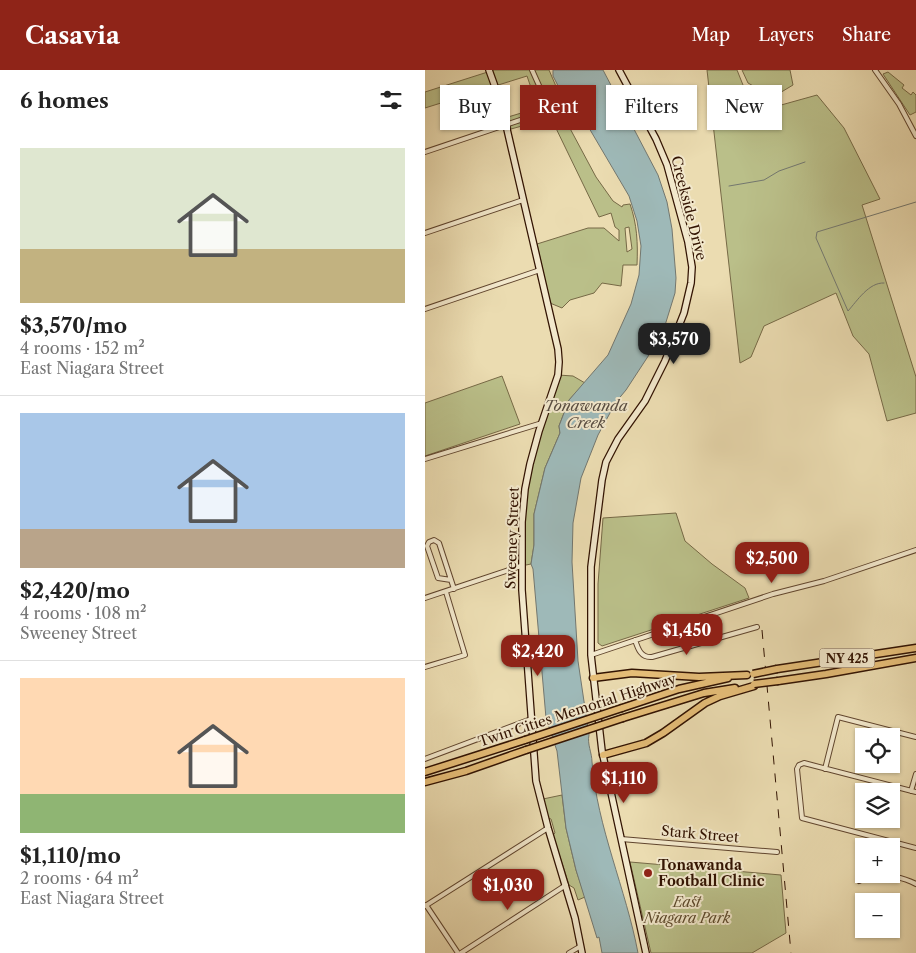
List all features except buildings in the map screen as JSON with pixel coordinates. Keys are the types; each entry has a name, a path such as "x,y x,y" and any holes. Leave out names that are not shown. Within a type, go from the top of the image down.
{"main road":[{"name":"Twin Cities Memorial Highway","path":"425,772 679,689 777,669 916,648"},
{"name":"NY 425","path":"754,685 916,658"},
{"path":"593,678 632,673 699,677 750,674"},
{"name":"Twin Cities Memorial Highway","path":"425,782 704,693 754,685"},
{"path":"603,755 646,743 705,703 754,685"}],"street":[{"name":"Sweeney Street","path":"489,70 494,85"},
{"path":"510,124 550,110 532,70"},
{"name":"Creekside Drive","path":"619,70 656,139 667,165 691,258 689,293 684,313 665,361 645,402 618,439 606,462 591,567 591,655 603,755 645,953"},
{"path":"875,70 895,99 916,136"},
{"path":"425,152 491,130"},
{"name":"Sweeney Street","path":"507,130 558,349 558,376 529,464 525,489 521,566 536,781 566,885 582,953"},
{"path":"425,233 523,200"},
{"path":"425,309 540,270"},
{"path":"425,459 542,423"},
{"path":"451,580 438,578 427,546 429,542 434,540 439,543 454,589"},
{"path":"591,655 773,594 824,581 916,550"},
{"path":"425,598 521,566"},
{"path":"425,667 465,654 446,592"},
{"path":"635,640 642,654 652,657 757,626"},
{"path":"825,769 838,717 916,737"},
{"path":"425,759 531,719"},
{"path":"916,774 914,792 804,763 799,765 797,769 802,818 916,848"},
{"path":"548,828 425,905 460,953 566,885"},
{"name":"Stark Street","path":"621,839 777,852"},
{"path":"900,879 916,884"},
{"path":"569,953 581,946"}],"green space":[{"path":"494,70 549,70 555,85 530,85 527,76 498,85 447,85"},
{"path":"707,70 737,70 743,85 709,85"},
{"path":"742,70 790,70 793,85 782,92 782,85 752,85 748,83"},
{"path":"888,72 904,85 902,88 911,95 913,92 916,95 916,112 910,115 883,74"},
{"path":"440,87 440,103 425,108 425,92"},
{"path":"817,95 844,128 880,199 862,205 916,377 916,413 887,421 869,354 853,336 836,293 764,326 751,357 740,363 714,130 782,130 782,105"},
{"path":"520,113 520,127 511,129 510,116"},
{"path":"557,130 571,130 596,177 613,201 622,207 623,205 630,204 637,234 637,265 623,265 621,286 602,283 594,293 570,300 562,308 550,303 537,244 588,228 604,228 619,241 619,230 615,227 611,213 599,217","holes":["629,227 632,249 627,252 625,228"]},
{"path":"558,375 573,376 585,383 569,400 559,426 560,433 545,468 534,514 534,545 531,564 521,566 525,489"},
{"path":"502,376 520,424 425,456 425,403"},
{"path":"676,513 685,541 745,588 749,598 602,646 598,643 598,584 603,518"},
{"path":"562,795 566,828 576,870 585,897 578,900 574,888 569,885 553,835 555,833 551,819 548,818 543,799"},
{"name":"East Niagara Park","path":"630,862 781,875 786,933 752,953 651,953"}],"water":[{"name":"Tonawanda Creek","path":"553,70 603,70 611,85 606,85 606,130 634,130 658,175 667,202 672,229 676,278 675,293 662,335 616,402 598,435 581,478 573,523 572,562 578,661 595,786 638,953 602,953 599,937 597,938 576,870 566,828 557,751 546,718 533,569 531,564 534,545 534,514 545,468 560,433 559,426 569,400 608,355 631,304 639,275 641,246 637,221 629,196 590,130 596,130 596,85 558,85 553,76"}],"waterway":[{"path":"729,186 764,180 779,171 805,162"},
{"path":"884,283 868,289 848,311 816,238 817,232 916,202"}],"railway":[{"path":"762,630 791,953"}],"place":[{"name":"Tonawanda Football Clinic","path":"648,873"}]}
